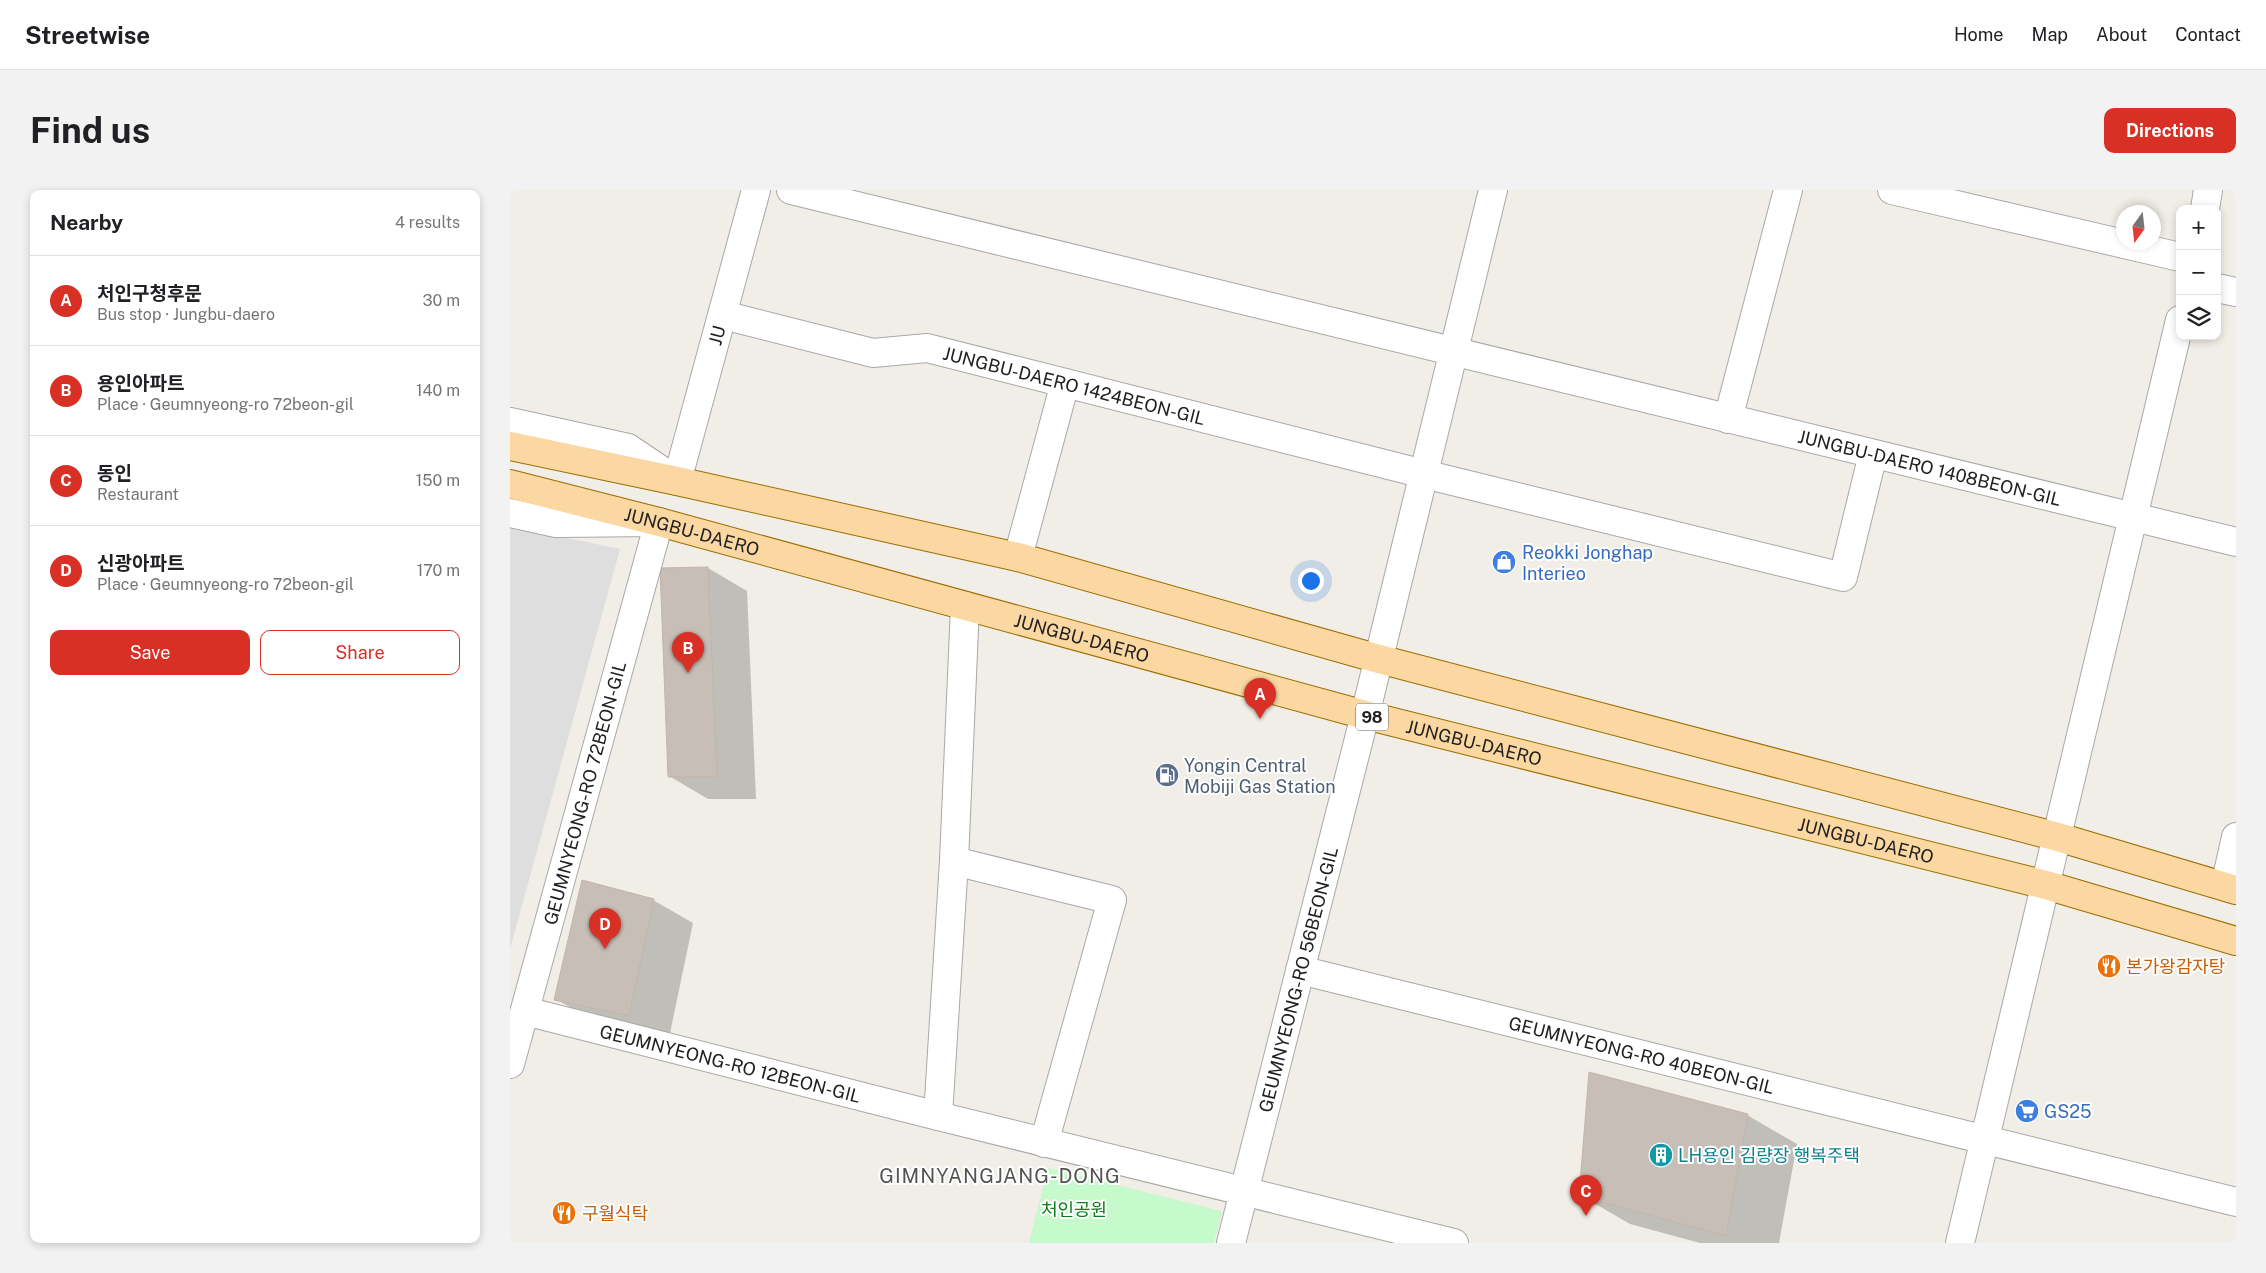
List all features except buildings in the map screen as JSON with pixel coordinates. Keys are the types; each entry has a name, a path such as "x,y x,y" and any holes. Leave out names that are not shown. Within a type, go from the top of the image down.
{"main road":[{"path":"510,446 1018,557 1379,659 2058,838 2230,888"},
{"name":"JUNGBU-DAERO","path":"510,484 659,522 1365,715 2046,885 2236,941"}],"street":[{"name":"JU","path":"677,481 756,190"},
{"path":"791,190 1454,351"},
{"path":"1365,715 1493,190"},
{"path":"1728,419 1788,190"},
{"path":"1892,190 2176,256"},
{"path":"2205,205 2208,190"},
{"path":"2221,289 2236,292"},
{"name":"JUNGBU-DAERO 1424BEON-GIL","path":"723,315 873,353 927,348 1424,474 1843,577 1873,454"},
{"path":"1960,1243 2176,337"},
{"name":"JUNGBU-DAERO 1408BEON-GIL","path":"1454,351 2236,542"},
{"path":"1018,557 1065,383"},
{"path":"510,422 628,448 677,481"},
{"path":"510,513 556,523 659,522"},
{"name":"GEUMNYEONG-RO 72BEON-GIL","path":"510,1064 659,522"},
{"path":"938,1116 954,861 965,606"},
{"name":"GEUMNYEONG-RO 56BEON-GIL","path":"1231,1243 1365,715"},
{"path":"2230,888 2236,837"},
{"path":"954,861 1112,900 1044,1143"},
{"name":"GEUMNYEONG-RO 40BEON-GIL","path":"1300,970 2236,1202"},
{"name":"GEUMNYEONG-RO 12BEON-GIL","path":"525,1011 1044,1143 1454,1243"}],"shaded area":[{"path":"510,526 620,549 510,949"}],"green space":[{"name":"처인공원","path":"1048,1168 1222,1211 1214,1243 1029,1243"}],"place":[{"name":"Reokki Jonghap Interieo","path":"1504,562"},
{"name":"용인아파트","path":"688,673"},
{"name":"처인구청후문","path":"1260,719"},
{"name":"Yongin Central Mobiji Gas Station","path":"1167,775"},
{"name":"신광아파트","path":"605,949"},
{"name":"본가왕감자탕","path":"2109,966"},
{"name":"GS25","path":"2027,1111"},
{"name":"LH용인 김량장 행복주택","path":"1661,1155"},
{"name":"구월식탁","path":"564,1213"},
{"name":"동인","path":"1586,1216"}],"district":[{"name":"GIMNYANGJANG-DONG","path":"1000,1176"}]}
